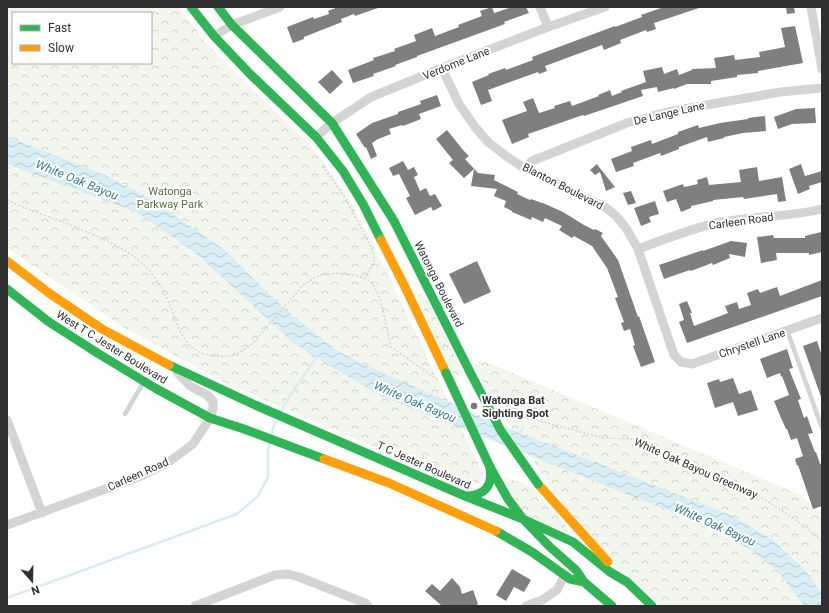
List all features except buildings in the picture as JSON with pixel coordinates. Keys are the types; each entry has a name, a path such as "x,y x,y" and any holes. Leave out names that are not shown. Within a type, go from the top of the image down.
{"main road":[{"name":"Watonga Boulevard","path":"192,7 214,36 250,74 316,137 343,171 471,374 501,430 538,484 627,582"},
{"name":"Watonga Boulevard","path":"218,7 232,26 332,124 358,163 394,221 446,374 490,467 508,499 522,519 576,570 584,582"},
{"name":"West T C Jester Boulevard","path":"7,261 49,293 102,329 172,367"},
{"name":"West T C Jester Boulevard","path":"7,289 49,322 144,381 210,418"},
{"name":"T C Jester Boulevard","path":"172,367 302,425 501,533 532,552 570,579 584,582 612,606"},
{"name":"T C Jester Boulevard","path":"210,418 294,448 465,496 522,519 573,542 610,572 627,582 652,606"},
{"path":"465,496 476,496 488,487 491,477 490,467"}],"street":[{"path":"214,36 232,26 280,7"},
{"path":"540,7 548,27"},
{"name":"Verdome Lane","path":"316,137 371,97 548,27 605,7"},
{"path":"810,7 822,69"},
{"name":"Blanton Boulevard","path":"442,68 459,104 475,127 488,142 524,168 605,207 616,216 626,228 638,249 674,354 681,362"},
{"name":"De Lange Lane","path":"524,168 532,161 627,123 667,112 780,92 822,88"},
{"name":"Carleen Road","path":"638,249 688,231 722,222 797,214 822,209"},
{"name":"Chrystell Lane","path":"681,362 692,364 822,318"},
{"path":"172,367 190,386 207,395 213,401 213,409 210,418"},
{"name":"Carleen Road","path":"7,525 141,476 166,464 192,444 210,418"},
{"path":"7,420 42,512"},
{"path":"195,606 275,576 288,574 365,603 368,606"},
{"path":"526,606 542,600 556,590 565,575"}],"lane":[{"path":"788,330 822,428"},
{"path":"124,414 144,381"}],"path":[{"path":"327,164 324,168 346,199 373,253 374,261 365,278"},
{"path":"7,200 102,238 134,257 155,278 165,293 182,334 189,346 198,352 215,356 226,356 239,353 246,349 253,343 304,284 320,275 337,273 365,278 373,284 379,296 391,348 438,381"},
{"name":"White Oak Bayou Greenway","path":"503,411 604,438 631,439 699,467 755,493 796,520 822,541"}],"green space":[{"name":"Watonga Parkway Park","path":"7,7 179,7 206,43 310,145 348,196 376,250 483,474 480,483 467,487 225,383 121,326 7,248"},
{"path":"420,293 427,299 465,377 452,373 417,297"},
{"path":"480,360 800,495 822,513 822,606 659,606 606,557 563,505 491,396 476,368 476,364"},
{"path":"500,476 532,486 568,529 568,531 566,532 523,514"}],"water":[{"name":"White Oak Bayou","path":"7,136 107,176 147,197 226,251 282,307 336,350 361,363 508,428 728,514 772,539 806,571 822,593 822,606 804,606 777,570 735,539 682,516 383,397 291,341 197,254 136,212 7,163"}],"waterway":[{"path":"281,411 318,355"},
{"path":"271,435 277,419"},
{"path":"519,435 523,427"},
{"path":"7,598 237,514 258,496 268,477 269,444"}],"traffic: fast":[{"path":"191,7 214,36 250,74 316,137 343,171 363,204 381,240"},
{"path":"218,7 232,25 332,123 394,221 471,374"},
{"path":"7,289 49,322 99,354 155,388 210,418 324,459"},
{"path":"169,365 255,405 465,496 523,519 573,542 610,572 627,582 652,606"},
{"path":"446,373 490,467"},
{"path":"471,374 501,431 538,484"},
{"path":"490,467 508,499 523,519 550,547 576,570 584,582"},
{"path":"465,496 472,496 486,489 490,480 490,467"},
{"path":"496,531 532,552 570,579 584,582 612,606"}],"traffic: slow":[{"path":"381,240 446,373"},
{"path":"7,261 49,293 102,329 169,365"},
{"path":"324,459 389,483 496,531"},
{"path":"538,484 608,562"}],"place":[{"name":"Watonga Bat Sighting Spot","path":"474,406"}]}
